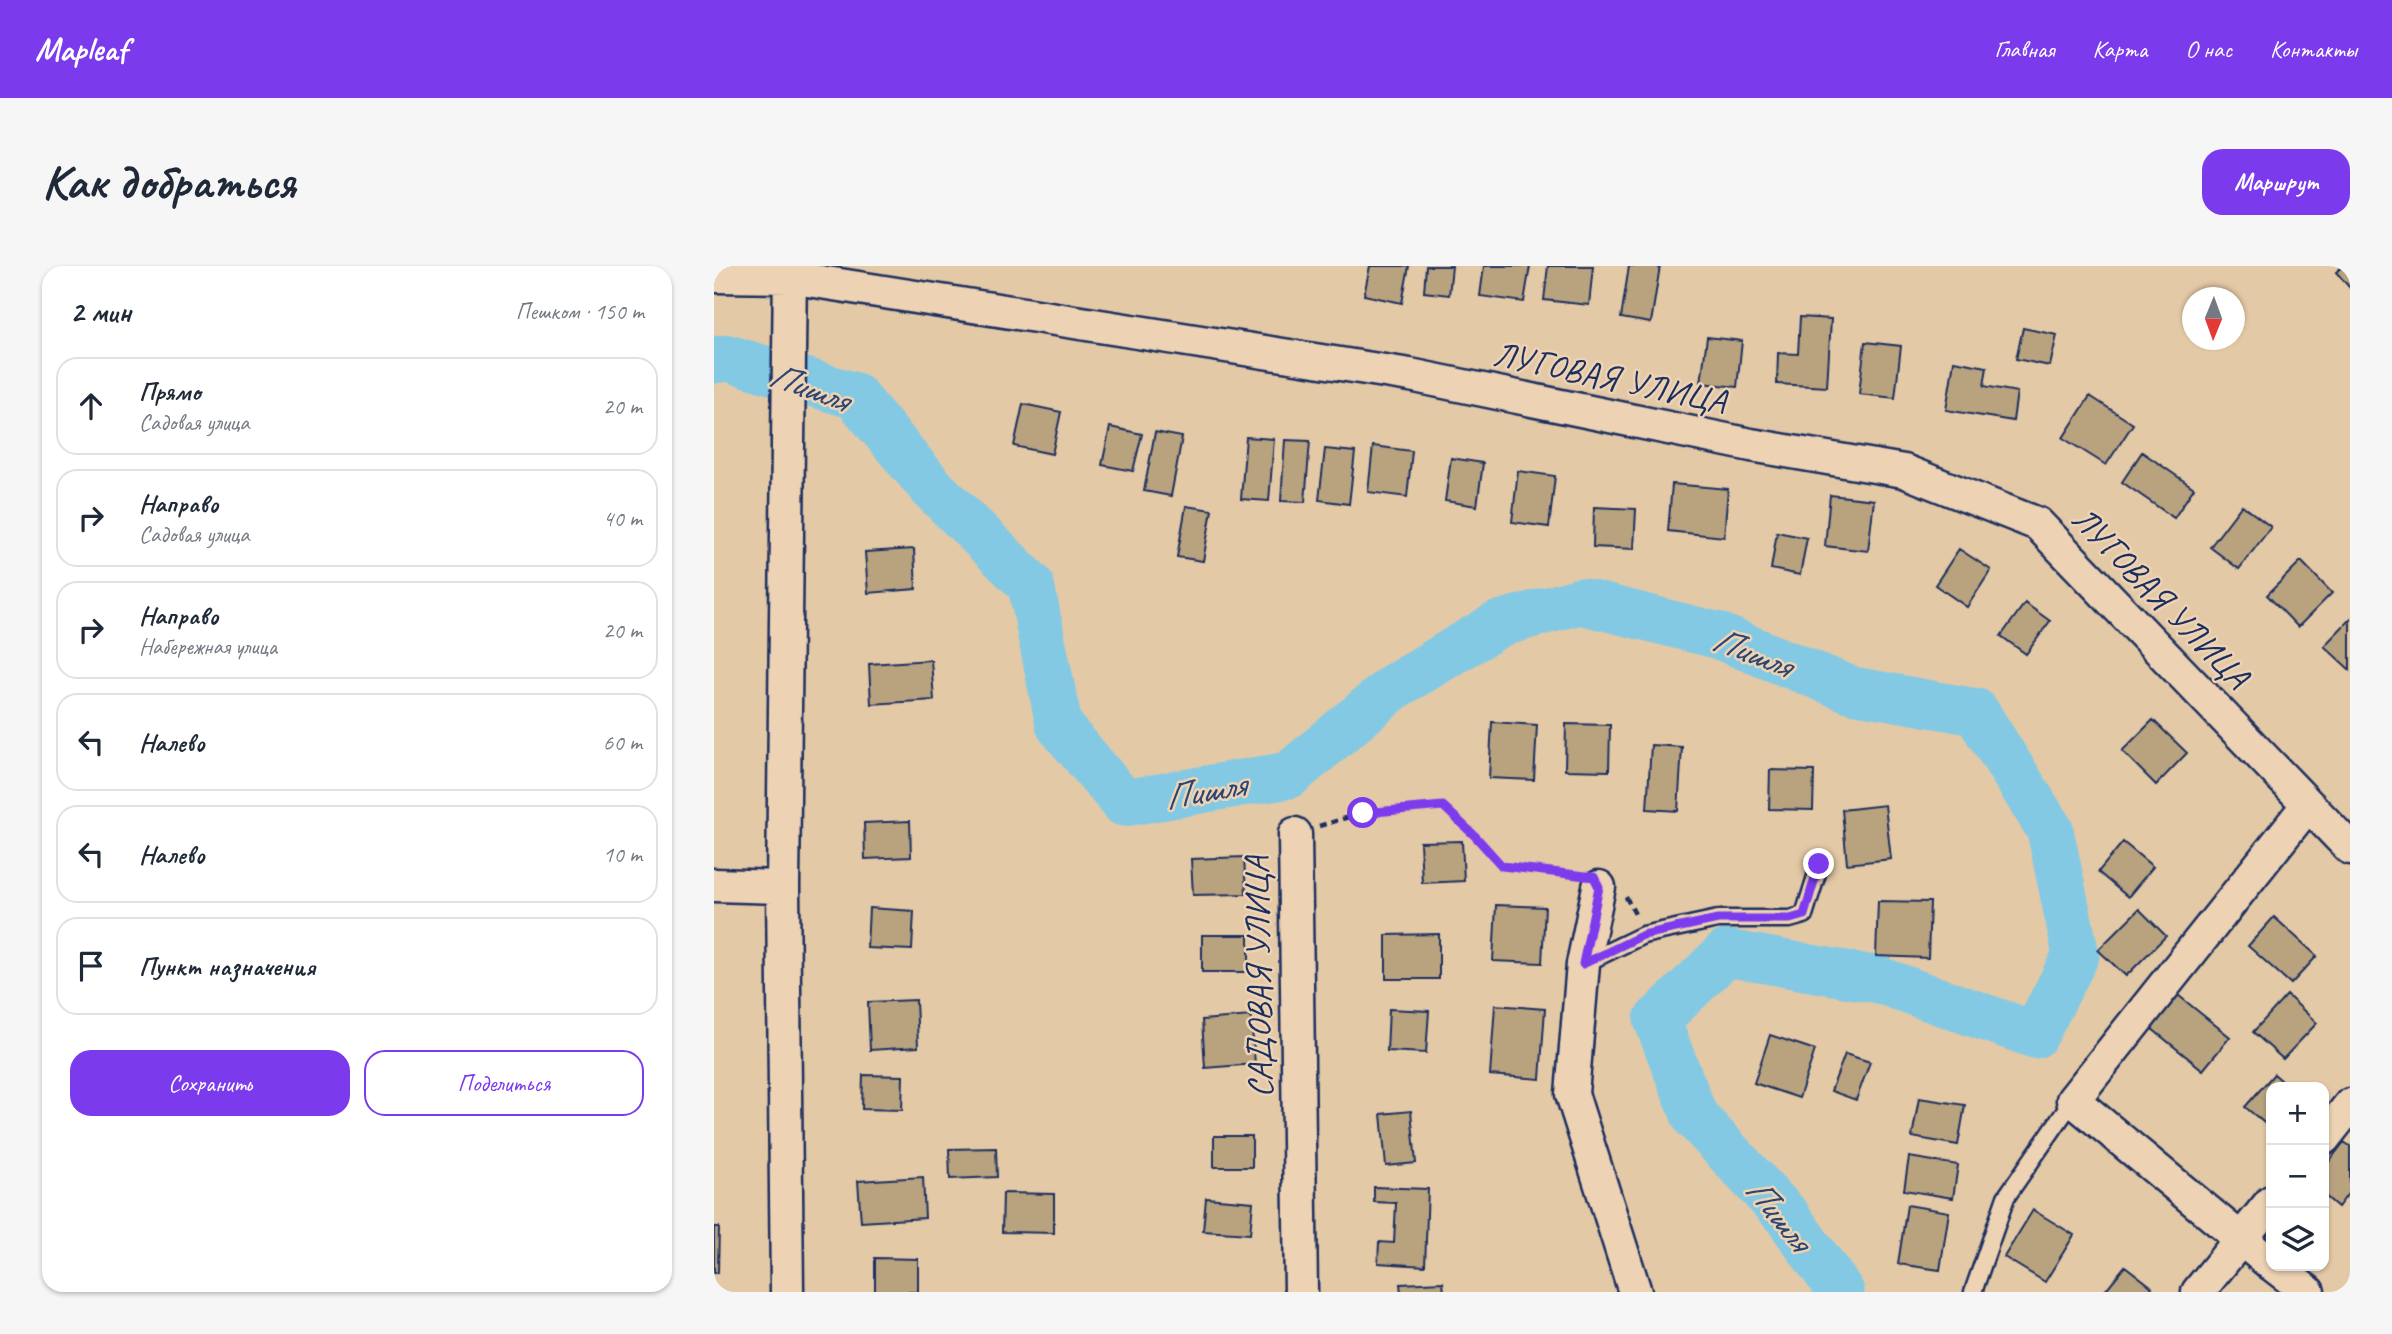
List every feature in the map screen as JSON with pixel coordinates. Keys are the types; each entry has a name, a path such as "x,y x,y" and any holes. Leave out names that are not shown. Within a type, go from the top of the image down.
{"street":[{"name":"ЛУГОВАЯ УЛИЦА","path":"714,276 789,271 1410,375 1751,445 1904,471 2038,524 2350,848"},
{"path":"787,1292 783,887 789,271"},
{"path":"2266,1260 2073,1100 2307,806"},
{"name":"САДОВАЯ УЛИЦА","path":"1295,834 1301,1292"},
{"path":"714,885 783,887"},
{"path":"1599,887 1583,964 1572,1094 1635,1292"},
{"path":"2329,1132 2350,1105"},
{"path":"2198,1292 2266,1208"},
{"path":"2281,1271 2308,1292"}],"lane":[{"path":"1583,964 1643,935 1718,919 1790,919 1804,915 1819,864"},
{"path":"1973,1292 2006,1197 2073,1100"}],"path":[{"name":"САДОВАЯ УЛИЦА","path":"1295,834 1363,813 1443,806 1502,866 1594,877 1599,887"}],"building":[{"path":"1370,266 1409,266 1402,303 1364,295"},
{"path":"1426,266 1452,266 1449,295 1424,292"},
{"path":"1484,266 1530,266 1524,302 1480,296"},
{"path":"1548,266 1593,266 1589,305 1544,300"},
{"path":"1629,266 1660,266 1651,323 1621,318"},
{"path":"2343,266 2350,266 2350,288 2336,272"},
{"path":"1800,317 1831,319 1827,387 1777,384 1778,353 1798,354"},
{"path":"2023,328 2057,335 2050,366 2016,359"},
{"path":"1707,337 1742,341 1737,387 1701,383"},
{"path":"1865,342 1901,346 1895,398 1859,394"},
{"path":"1954,361 1987,367 1984,386 2017,392 2013,421 1946,410"},
{"path":"2090,396 2133,424 2106,465 2063,438"},
{"path":"1023,404 1061,412 1052,454 1014,446"},
{"path":"1110,427 1142,434 1133,471 1102,465"},
{"path":"1155,432 1182,437 1171,496 1144,491"},
{"path":"1246,437 1274,439 1269,501 1241,499"},
{"path":"1285,440 1310,441 1305,502 1281,501"},
{"path":"1373,446 1412,451 1407,497 1368,492"},
{"path":"1325,449 1355,452 1349,504 1319,500"},
{"path":"2142,452 2194,488 2174,518 2122,482"},
{"path":"1451,458 1483,463 1477,506 1445,501"},
{"path":"1518,471 1555,476 1549,527 1512,522"},
{"path":"1672,484 1728,489 1724,537 1668,531"},
{"path":"1830,495 1874,500 1868,551 1825,546"},
{"path":"2242,505 2271,527 2239,569 2210,547"},
{"path":"1186,506 1212,510 1203,561 1177,557"},
{"path":"1594,507 1636,509 1634,549 1593,547"},
{"path":"1777,532 1807,538 1800,575 1771,569"},
{"path":"914,549 916,589 868,593 865,552"},
{"path":"1959,549 1991,570 1967,607 1935,585"},
{"path":"2301,561 2332,593 2298,627 2267,595"},
{"path":"2025,603 2050,621 2026,654 2001,636"},
{"path":"2350,619 2350,670 2324,646"},
{"path":"931,660 934,700 871,704 869,664"},
{"path":"2153,720 2187,753 2156,785 2122,751"},
{"path":"1492,722 1537,725 1534,780 1489,778"},
{"path":"1566,724 1610,725 1609,771 1565,770"},
{"path":"1651,745 1682,747 1678,811 1647,809"},
{"path":"1770,770 1814,771 1813,810 1769,809"},
{"path":"1885,805 1891,859 1847,864 1842,810"},
{"path":"910,821 911,857 865,859 864,823"},
{"path":"1462,841 1464,881 1422,883 1420,842"},
{"path":"2123,842 2153,867 2128,897 2098,872"},
{"path":"1244,857 1246,894 1193,895 1191,859"},
{"path":"1878,901 1930,902 1928,958 1876,956"},
{"path":"1496,905 1545,907 1542,963 1493,961"},
{"path":"869,908 914,911 912,950 867,948"},
{"path":"2139,909 2166,936 2126,976 2098,950"},
{"path":"2274,917 2317,956 2291,984 2248,946"},
{"path":"1439,934 1439,979 1386,979 1386,935"},
{"path":"1202,935 1249,935 1249,972 1202,972"},
{"path":"2173,991 2230,1037 2203,1070 2146,1024"},
{"path":"2287,995 2317,1023 2283,1059 2253,1032"},
{"path":"916,1000 918,1047 870,1050 868,1002"},
{"path":"1495,1005 1545,1009 1540,1079 1490,1075"},
{"path":"1389,1009 1429,1011 1426,1053 1387,1051"},
{"path":"1251,1016 1255,1064 1205,1068 1202,1020"},
{"path":"1770,1035 1815,1050 1799,1098 1754,1083"},
{"path":"1845,1054 1870,1062 1856,1100 1831,1091"},
{"path":"2274,1074 2283,1082 2267,1082"},
{"path":"863,1075 903,1076 902,1110 862,1109"},
{"path":"2266,1083 2266,1124 2245,1107"},
{"path":"1919,1098 1965,1105 1958,1145 1912,1137"},
{"path":"1411,1111 1416,1163 1386,1166 1381,1114"},
{"path":"1214,1136 1252,1136 1252,1167 1214,1167"},
{"path":"2344,1142 2350,1146 2350,1191 2338,1207 2329,1199 2329,1162"},
{"path":"996,1148 997,1177 950,1179 949,1149"},
{"path":"1909,1157 1958,1165 1953,1198 1904,1190"},
{"path":"923,1177 925,1218 861,1222 858,1181"},
{"path":"1374,1187 1428,1189 1425,1266 1378,1263 1379,1242 1394,1243 1396,1203 1374,1202"},
{"path":"1003,1193 1054,1194 1054,1233 1002,1232"},
{"path":"1206,1198 1253,1202 1250,1234 1203,1231"},
{"path":"1907,1205 1949,1212 1940,1270 1898,1264"},
{"path":"2033,1210 2074,1235 2045,1282 2004,1257"},
{"path":"714,1227 719,1227 718,1273 714,1273"},
{"path":"875,1258 918,1259 918,1292 875,1292"},
{"path":"2125,1266 2152,1287 2148,1292 2104,1292"},
{"path":"1443,1282 1444,1292 1401,1292 1400,1284"}],"waterway":[{"name":"Пишля","path":"714,360 728,358 855,396 932,488 1031,585 1059,725 1124,803 1289,775 1395,686 1499,624 1580,601 1716,635 1852,690 1976,712 2050,830 2076,955 2035,1035 1879,980 1726,953 1657,1020 1695,1117 1786,1215 1841,1292"}],"route":[{"path":"1363,813 1443,806 1502,866 1594,877 1599,887 1583,964 1643,935 1718,919 1790,919 1804,915 1819,864"}]}
